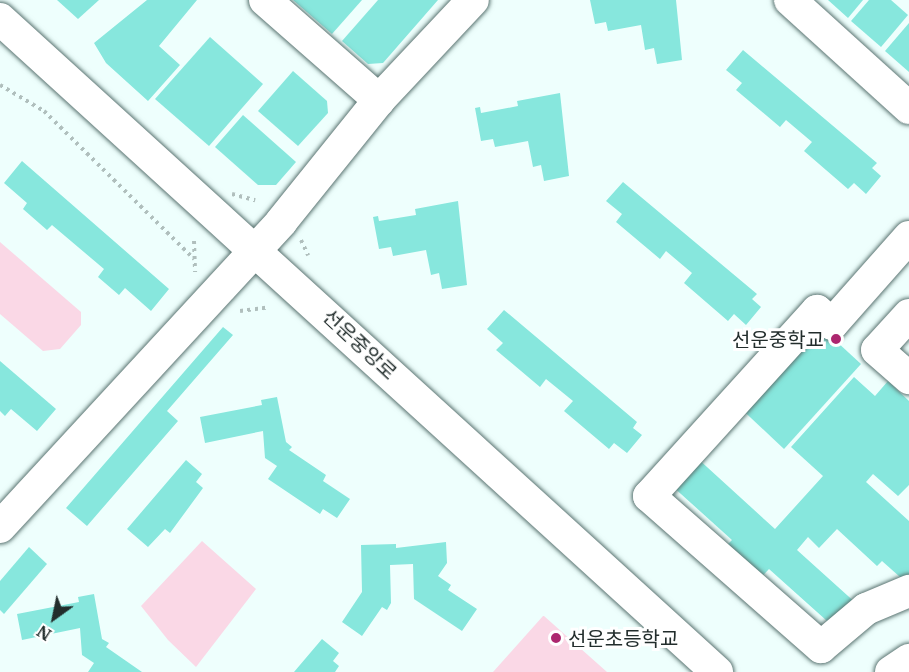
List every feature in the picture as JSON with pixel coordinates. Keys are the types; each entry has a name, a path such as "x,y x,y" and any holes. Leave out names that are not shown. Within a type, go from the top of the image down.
{"street":[{"path":"265,0 379,100"},
{"path":"0,527 256,249 379,100 473,0"},
{"path":"790,0 908,106"},
{"name":"선운중앙로","path":"0,19 256,249 717,672"},
{"path":"909,237 832,324 817,311 649,496 821,647 866,609 909,591"},
{"path":"909,315 877,350 909,378"},
{"path":"891,672 909,660"}],"path":[{"path":"0,85 44,111 195,259"},
{"path":"232,194 255,200"},
{"path":"301,240 308,255"},
{"path":"194,241 195,272"},
{"path":"240,311 266,308"}],"shaded area":[{"path":"0,242 81,312 81,325 60,349 43,351 0,314"},
{"path":"202,541 256,589 196,667 168,640 141,606"},
{"path":"544,616 607,672 493,672"}],"building":[{"path":"57,0 99,0 78,19"},
{"path":"147,0 197,0 159,46 180,65 148,101 106,63 94,43"},
{"path":"293,0 362,0 332,34"},
{"path":"378,0 438,0 383,63 368,64 342,41"},
{"path":"590,0 676,0 682,60 657,64 654,48 645,50 641,25 608,31 606,22 595,24"},
{"path":"828,0 863,0 848,18"},
{"path":"869,0 891,0 908,15 881,47 851,21"},
{"path":"909,23 909,72 885,51"},
{"path":"210,37 263,84 209,146 155,99"},
{"path":"743,50 877,163 872,168 881,176 866,194 854,183 848,189 804,151 812,142 786,120 780,127 736,90 742,83 726,70"},
{"path":"293,71 327,101 328,113 298,146 258,111"},
{"path":"560,93 569,176 544,181 541,165 533,167 528,141 495,147 493,139 481,141 475,108 480,107 481,113 518,106 517,101"},
{"path":"243,115 296,162 276,185 258,185 215,147"},
{"path":"22,161 169,289 151,311 125,288 119,295 98,277 104,269 52,225 47,230 23,209 27,203 4,183"},
{"path":"623,182 757,294 752,299 761,307 746,325 734,314 728,321 684,283 692,273 666,251 660,259 616,222 622,214 606,201"},
{"path":"458,201 467,285 442,289 439,273 431,275 426,250 393,256 391,247 379,249 373,217 378,216 379,221 416,215 415,209"},
{"path":"504,310 637,422 633,428 642,435 627,453 614,443 609,449 564,411 573,401 546,379 540,387 496,350 503,343 487,329"},
{"path":"811,318 861,364 784,449 734,402"},
{"path":"223,327 233,335 167,411 178,421 87,526 66,508"},
{"path":"0,361 56,409 37,431 11,409 5,416 0,411"},
{"path":"854,377 875,396 888,381 909,401 909,485 898,496 873,474 866,482 909,521 909,585 882,561 877,566 837,529 819,548 808,537 797,550 858,605 836,629 769,569 757,582 722,550 732,540 671,485 696,457 775,529 823,476 791,447"},
{"path":"277,397 286,442 292,447 289,450 326,475 323,481 350,499 337,518 323,509 320,514 268,479 277,466 265,458 263,431 205,443 200,417 262,405 261,400"},
{"path":"186,460 202,474 196,482 203,488 170,533 165,529 148,547 127,529"},
{"path":"446,542 447,563 438,576 451,585 448,590 477,609 462,631 414,599 413,564 390,565 391,603 387,610 382,607 362,636 342,622 362,592 361,545 396,544 396,548"},
{"path":"29,547 47,564 4,614 0,610 0,581"},
{"path":"94,594 102,639 109,643 106,647 142,672 88,672 94,663 82,655 80,628 22,640 17,614 79,602 78,597"},
{"path":"322,639 339,653 333,661 339,666 335,672 294,672"}],"place":[{"name":"선운중학교","path":"836,339"},
{"name":"선운초등학교","path":"556,638"}]}
